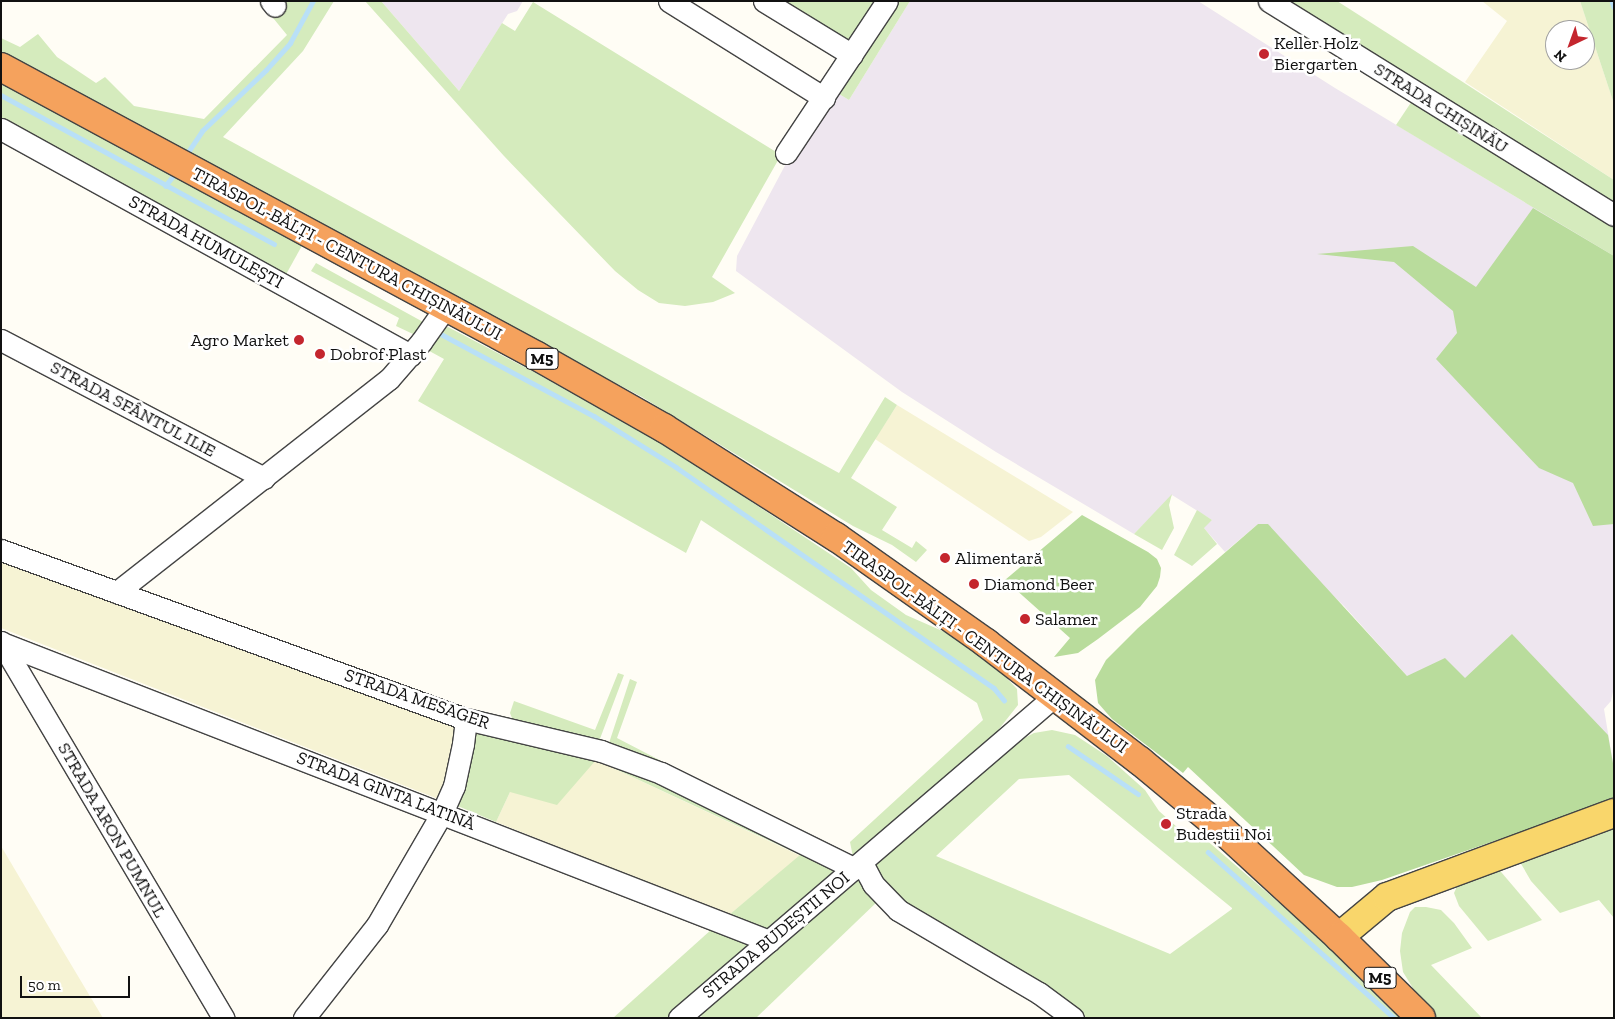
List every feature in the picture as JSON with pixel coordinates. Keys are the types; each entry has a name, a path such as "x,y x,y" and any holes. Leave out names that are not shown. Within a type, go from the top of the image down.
{"highway":[{"name":"TIRASPOL-BĂLŢI - CENTURA CHIȘINĂULUI","path":"1,67 664,428 762,489 905,584 1055,696 1216,824 1339,937 1421,1018"}],"main road":[{"path":"1339,937 1387,897 1614,813"}],"street":[{"path":"669,1 824,98"},
{"path":"764,1 852,55"},
{"path":"786,153 887,1"},
{"name":"STRADA CHIȘINĂU","path":"1269,1 1614,215"},
{"name":"STRADA HUMULEȘTI","path":"1,129 411,355"},
{"path":"117,592 361,403 389,379 411,355 445,308"},
{"name":"STRADA SFÂNTUL ILIE","path":"1,340 264,478"},
{"name":"STRADA MESAGER","path":"1,550 466,719 602,751 661,772 858,866"},
{"name":"STRADA GINTA LATINĂ","path":"2,643 769,942"},
{"name":"STRADA ARON PUMNUL","path":"2,643 223,1018"},
{"name":"STRADA BUDEȘTII NOI","path":"680,1018 1055,696"},
{"path":"304,1018 377,925 442,813 454,786 466,719"},
{"path":"858,866 872,884 898,910 1039,993 1073,1018"}],"shaded area":[{"path":"381,1 523,1 517,11 508,14 459,91"},
{"name":"Keller Holz Biergarten","path":"910,1 1198,1 1335,88 1614,256 1614,687 1611,701 1604,709 1614,769 1614,797 1407,676 1344,606 1258,524 1225,552 1203,527 1212,520 1172,495 1134,534 996,452 902,392 736,271 737,256 790,156 834,91 849,100"},
{"path":"1482,1 1580,1 1586,20 1545,20 1545,70 1595,70 1595,46 1614,104 1614,180 1465,82 1507,21"},
{"path":"897,405 1073,512 1041,537 1029,541 875,439"},
{"path":"1,557 458,725 441,800 1,628"},
{"path":"596,760 801,856 729,915 496,822 510,792"},
{"path":"1,846 63,951 103,1018 1,1018"}],"green space":[{"path":"334,1 303,51 223,137 839,473 885,397 897,405 851,478 897,507 882,530 912,548 916,541 927,550 916,562 892,545 853,526 642,397 1,58 1,38 20,47 38,34 57,57 96,83 105,77 134,106 204,119 287,35 260,2"},
{"path":"365,1 381,1 459,91 502,23 515,31 533,2 781,155 712,277 735,293 713,302 685,306 659,303 638,290 615,271 504,156"},
{"path":"789,1 881,1 854,44 786,6"},
{"path":"891,1 910,1 849,100 834,91"},
{"path":"1287,1 1337,1 1614,180 1614,204"},
{"path":"1580,1 1614,1 1614,104 1595,46 1595,20 1586,20"},
{"path":"1,77 303,244 280,284 1,130"},
{"path":"1412,101 1614,225 1614,256 1396,125"},
{"path":"1533,208 1614,256 1614,524 1593,526 1573,483 1539,468 1436,359 1457,333 1453,311 1394,262 1317,254 1413,246 1476,287"},
{"path":"316,263 425,323 413,334 396,326 399,318 311,271"},
{"path":"448,327 534,372 681,455 851,568 871,590 906,615 947,633 999,670 1017,689 1018,705 995,734 853,857 850,842 983,720 977,703 701,520 686,553 418,401 444,359 422,347 437,329"},
{"path":"1172,494 1169,505 1174,528 1162,550 1134,534"},
{"path":"1197,510 1212,520 1204,528 1217,544 1192,566 1174,555"},
{"path":"1082,515 1157,559 1161,568 1160,577 1157,586 1140,607 1098,639 1078,653 1054,657 1070,638 1005,580"},
{"path":"1258,524 1268,524 1407,676 1445,658 1465,678 1512,634 1608,735 1614,769 1614,797 1607,802 1382,880 1352,887 1337,887 1304,875 1188,767 1183,773 1112,719 1098,703 1095,680 1106,660 1138,628"},
{"path":"618,673 624,675 598,744 515,726 510,713 514,701 595,730"},
{"path":"630,679 637,682 617,738 831,849 609,743"},
{"path":"470,726 598,754 841,867 768,930 729,915 800,855 596,760 557,805 510,792 496,822 453,804"},
{"path":"1052,730 1075,735 1107,756 1145,790 1159,811 1178,828 1204,838 1412,1018 1080,1018 903,907 877,879 873,861 1004,749 1034,733","holes":["1069,775 1232,908 1170,954 936,856 1019,779"]},
{"path":"1614,827 1614,918 1599,900 1560,913 1531,881 1520,862"},
{"path":"1496,866 1542,920 1488,941 1459,906 1454,893 1459,882"},
{"path":"857,875 879,900 756,1018 703,1018 698,1013"},
{"path":"1415,907 1441,910 1454,923 1472,948 1431,965 1482,1018 1436,1018 1422,1003 1403,972 1400,951 1402,933 1410,912"},
{"path":"712,929 752,945 668,1018 613,1018"}],"waterway":[{"path":"188,152 202,131 266,70 290,43 313,1"},
{"path":"1612,1 1614,7"},
{"path":"1,95 274,244"},
{"path":"165,186 173,176"},
{"path":"441,334 594,416 676,467 994,688 1004,700"},
{"path":"1068,746 1138,794"},
{"path":"1208,852 1394,1018"}],"place":[{"name":"Keller Holz Biergarten","path":"1264,54"},
{"name":"Agro Market","path":"299,340"},
{"name":"Dobrof Plast","path":"320,354"},
{"name":"Alimentară","path":"945,558"},
{"name":"Diamond Beer","path":"974,584"},
{"name":"Salamer","path":"1025,619"},
{"name":"Strada Budeștii Noi","path":"1166,824"}]}
